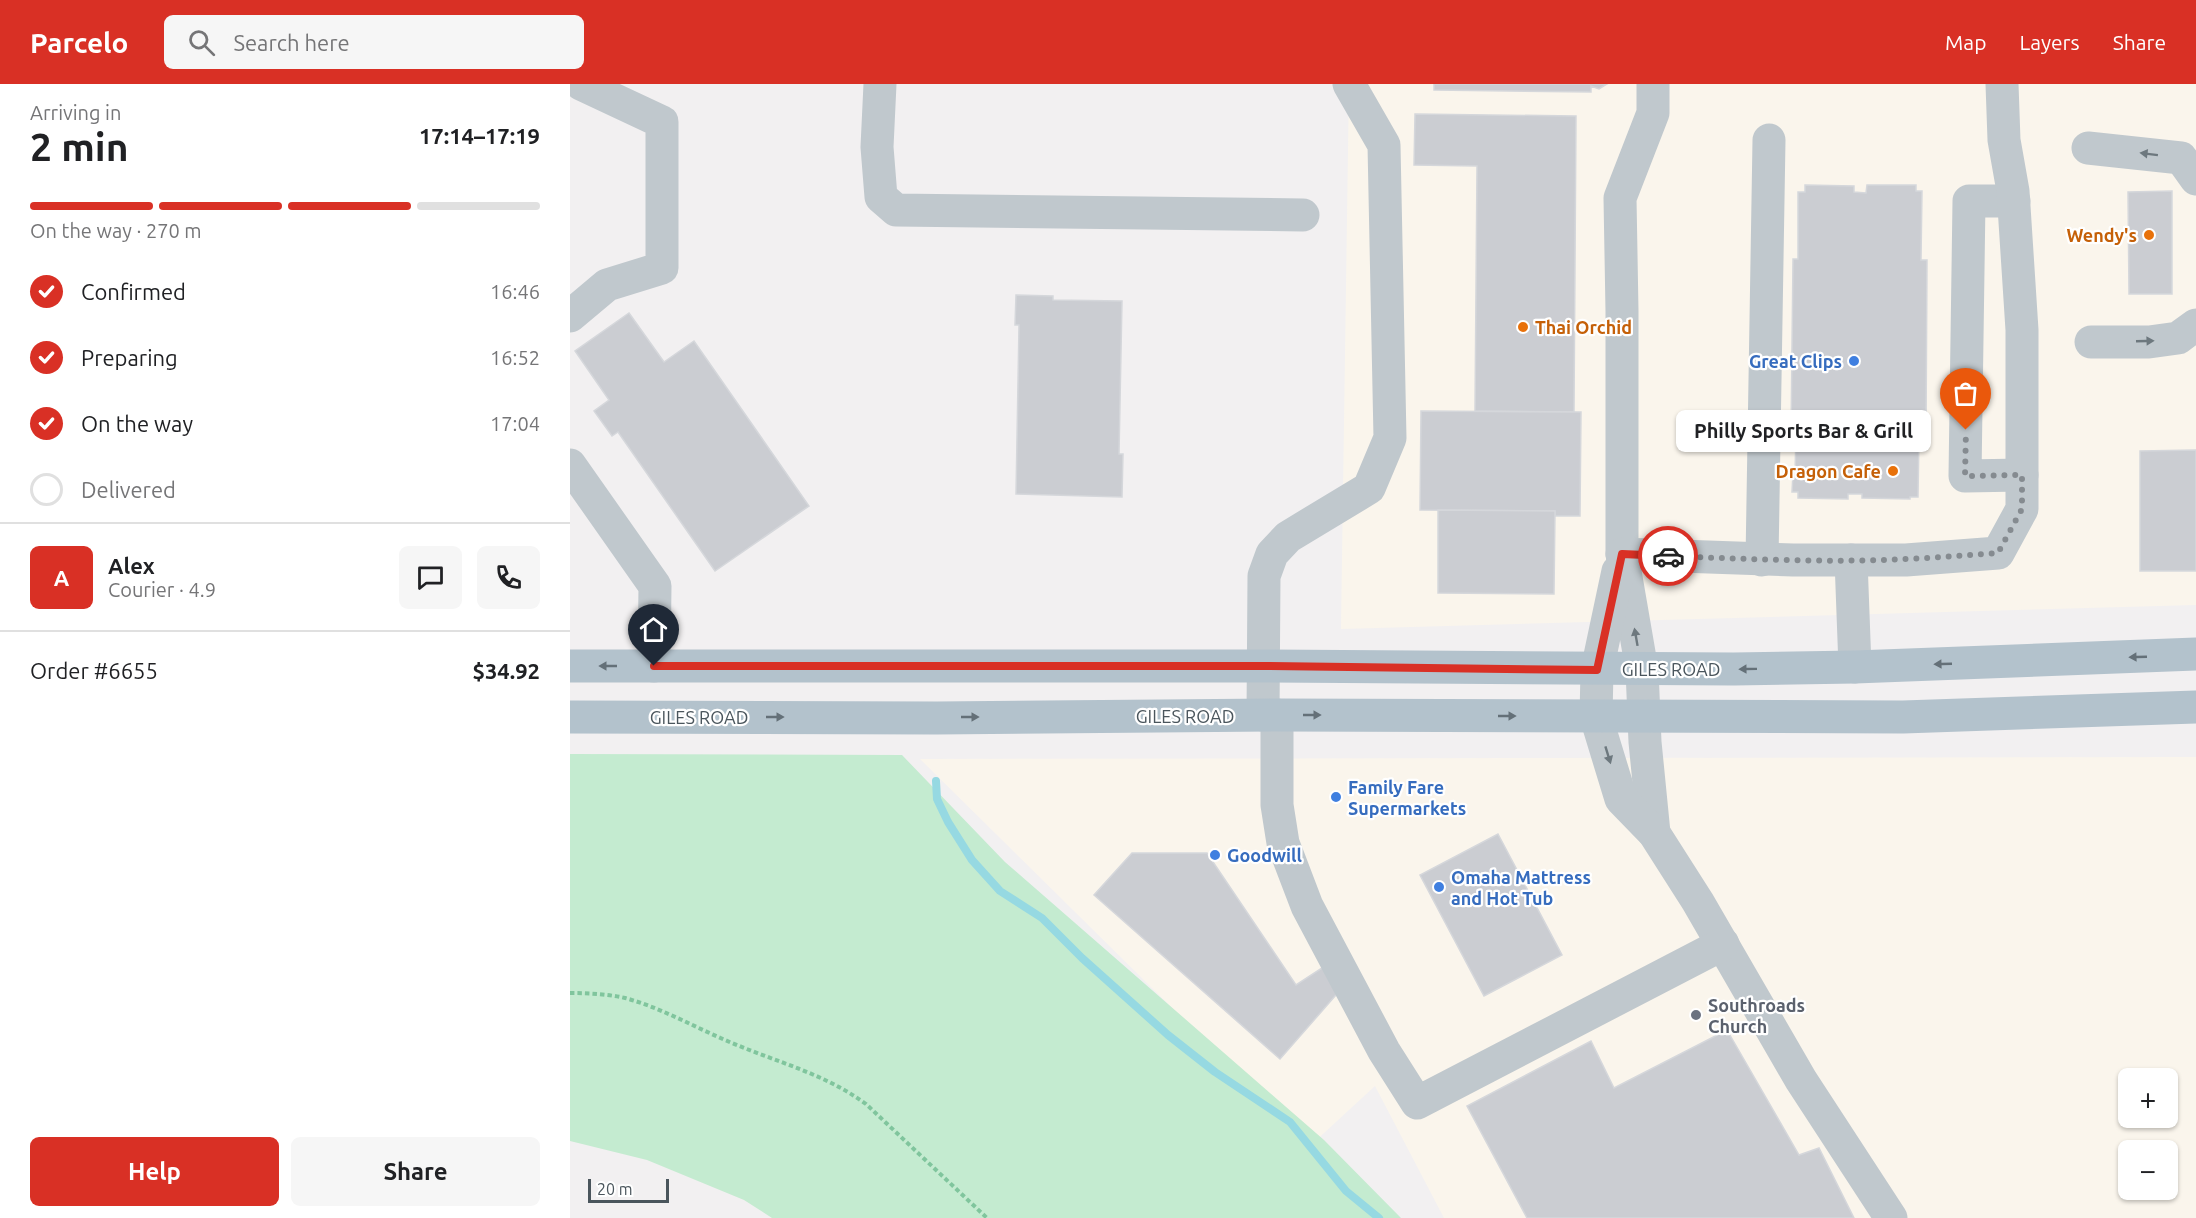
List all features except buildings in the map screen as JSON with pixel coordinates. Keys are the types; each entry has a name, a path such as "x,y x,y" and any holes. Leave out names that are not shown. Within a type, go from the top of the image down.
{"main road":[{"name":"GILES ROAD","path":"570,666 1263,666 1642,670 1855,667 2196,654"},
{"name":"GILES ROAD","path":"570,717 937,718 1270,715 1903,717 2196,707"}],"lane":[{"path":"570,316 607,285 662,268 662,122 581,84"},
{"path":"880,84 877,147 881,197 896,210 1303,215"},
{"path":"1349,84 1384,145 1389,438 1369,488 1288,537 1272,554 1264,576 1263,666 1270,715 1277,805 1282,843 1307,906 1384,1051 1417,1103 1723,944"},
{"path":"1653,84 1653,113 1620,198 1622,554 1642,670 1654,833"},
{"path":"1622,554 1762,560 1905,560 1998,553 2022,509 2022,330 2014,201 2004,140 2002,84"},
{"path":"1762,560 1769,140"},
{"path":"2088,148 2181,158 2196,179"},
{"path":"2014,201 1969,201 1965,476 2022,475"},
{"path":"2091,342 2149,342 2178,338 2196,325"},
{"path":"570,465 655,586 654,666"},
{"path":"1622,554 1597,670 1596,717 1621,799 1654,833 1723,944 1801,1080 1891,1218"},
{"path":"1851,560 1855,667"}],"path":[{"path":"570,993 607,995 626,999 846,1089 866,1104 987,1218"}],"shaded area":[{"path":"1349,84 2196,84 2196,605 1341,629"},
{"path":"2196,757 2196,1218 1444,1218 1375,1086 1311,1145 920,759"}],"green space":[{"path":"570,754 902,755 1005,862 1324,1140 1401,1218 772,1218 744,1200 647,1160 570,1141"}],"waterway":[{"path":"936,781 937,799 948,822 972,860 1000,891 1042,918 1082,958 1168,1035 1215,1072 1290,1122 1346,1191 1379,1218"}],"way so far":[{"path":"1668,556 1793,560 1905,560 1998,553 2022,509 2022,475 1965,476 1966,430"}],"place":[{"name":"Wendy's","path":"2149,235"},
{"name":"Thai Orchid","path":"1523,327"},
{"name":"Great Clips","path":"1854,361"},
{"name":"Philly Sports Bar & Grill","path":"1966,430"},
{"name":"Dragon Cafe","path":"1893,471"},
{"name":"Family Fare Supermarkets","path":"1336,797"},
{"name":"Goodwill","path":"1215,855"},
{"name":"Omaha Mattress and Hot Tub","path":"1439,887"},
{"name":"Southroads Church","path":"1696,1015"}],"route":[{"path":"654,666 1263,666 1597,670 1622,554 1668,556"}]}
